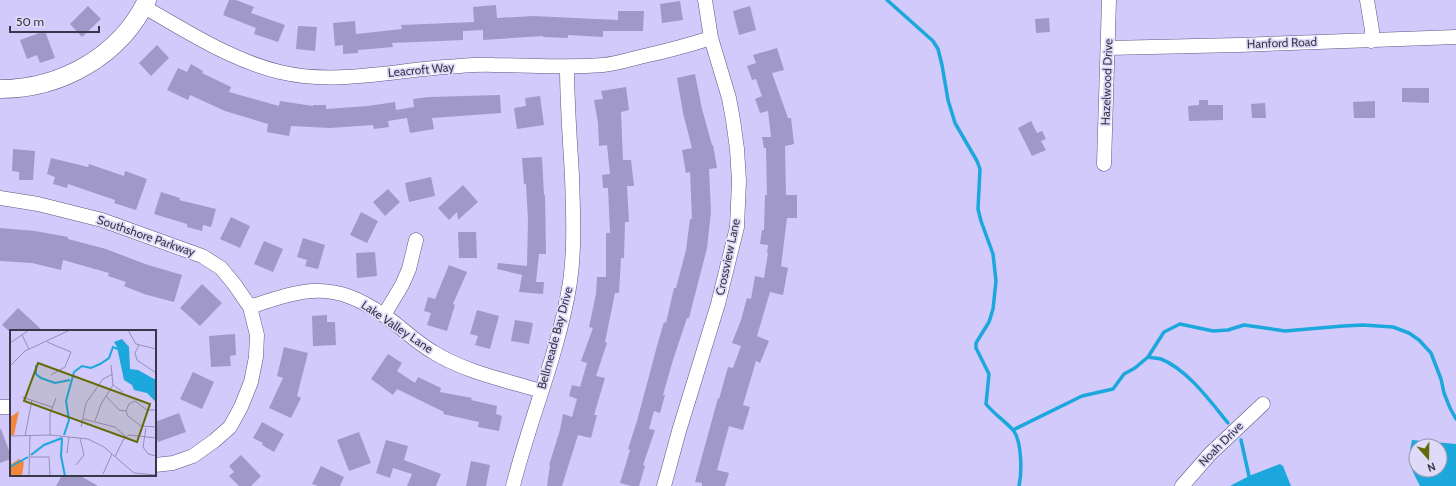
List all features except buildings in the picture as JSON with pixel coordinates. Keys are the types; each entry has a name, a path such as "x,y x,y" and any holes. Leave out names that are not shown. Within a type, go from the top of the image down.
{"street":[{"name":"Crossview Lane","path":"664,486 679,431 718,304 737,227 739,181 737,149 729,98 711,38 705,0"},
{"name":"Hazelwood Drive","path":"1104,164 1109,0"},
{"path":"1367,0 1372,30 1371,40"},
{"name":"Leacroft Way","path":"145,3 227,53 252,64 281,72 333,78 445,67 492,65 567,67 604,65 690,45 711,38"},
{"path":"0,89 34,86 55,80 75,72 94,61 111,47 126,31 145,3"},
{"name":"Hanford Road","path":"1108,48 1456,38"},
{"name":"Bellmeade Bay Drive","path":"513,486 563,315 570,281 574,215 567,67"},
{"name":"Southshore Parkway","path":"0,198 44,206 102,220 202,256 221,268 236,285 250,307 257,335 256,357 251,382 241,407 230,427 214,442 193,456 173,463 156,465"},
{"path":"384,315 402,285 409,269 416,240"},
{"name":"Lake Valley Lane","path":"250,307 293,293 319,290 337,292 352,297 384,315 432,352 452,362 541,390"},
{"name":"Noah Drive","path":"1182,486 1210,454 1263,404"},
{"path":"0,407 10,406"}],"water":[{"path":"1448,443 1456,444 1456,486 1420,486 1416,478 1448,478"},
{"path":"1280,464 1283,466 1291,486 1230,486 1249,476"}],"waterway":[{"path":"887,0 933,41 938,49 948,100 955,123 980,169 978,209 993,254 996,281 993,309 989,322 976,343 976,348 989,374 986,404 1013,430 1016,435 1020,449 1021,465 1019,486"},
{"path":"1013,430 1082,396 1113,389 1124,374 1135,368 1148,357 1164,332 1180,324 1213,331 1228,330 1244,325 1285,331 1363,325 1393,327 1409,333 1419,340 1431,353 1441,379 1444,393 1456,419"},
{"path":"1148,357 1161,359 1180,370 1198,387 1228,423"},
{"path":"1241,440 1249,476 1253,486"}]}
